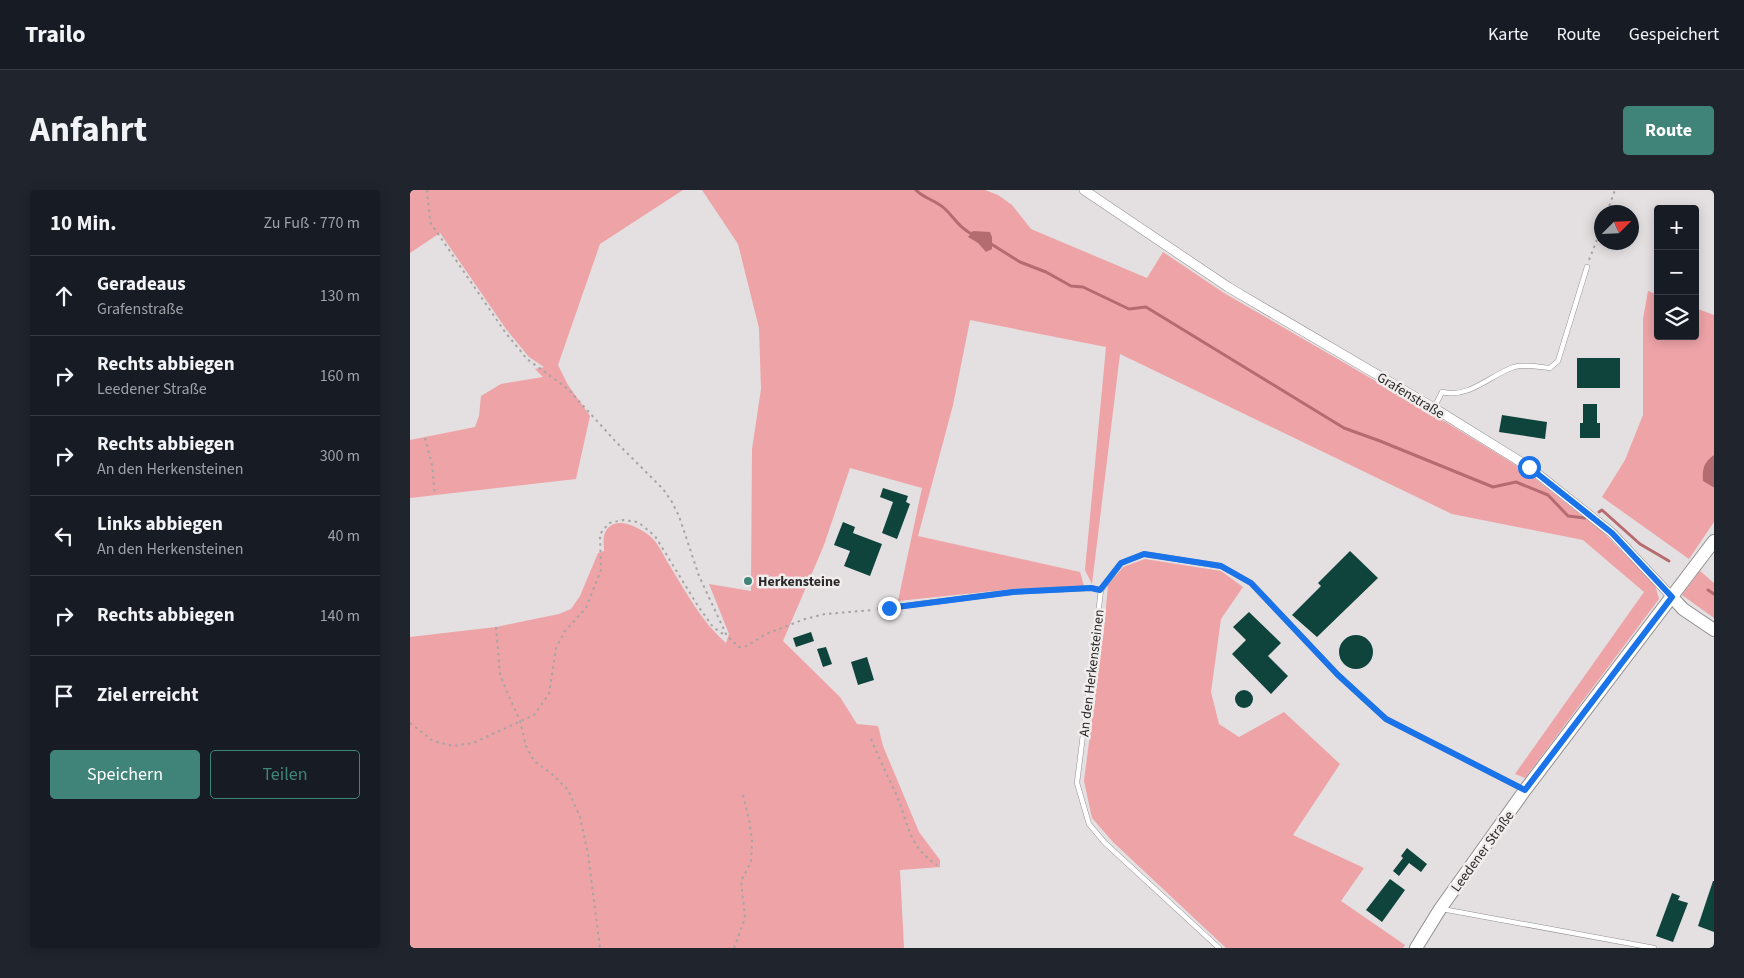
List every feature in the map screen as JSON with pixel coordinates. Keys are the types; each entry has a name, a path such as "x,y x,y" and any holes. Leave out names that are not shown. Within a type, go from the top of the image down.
{"street":[{"name":"Grafenstraße","path":"1084,190 1228,287 1434,408 1529,467 1612,533 1683,609 1714,630"},
{"name":"Leedener Straße","path":"1416,948 1440,908 1525,790 1714,541"}],"lane":[{"path":"1434,408 1442,392 1452,395 1466,392 1516,366 1550,368 1558,361 1586,267"},
{"name":"An den Herkensteinen","path":"1219,948 1106,843 1089,824 1077,783 1100,590 1121,563 1144,554 1221,566 1251,583 1338,675 1386,719 1525,790"},
{"path":"880,609 1013,592 1091,588 1100,590"},
{"path":"1440,908 1654,948"}],"path":[{"path":"427,190 430,222 505,332 527,359 568,389 617,443 663,489 672,502 676,508 699,576 727,636"},
{"path":"1609,205 1614,190"},
{"path":"1586,267 1594,247"},
{"path":"425,438 432,465 434,495"},
{"path":"410,723 433,741 452,746 472,743 534,715 548,694 556,648 565,632 586,608 601,570 600,534 609,523 623,520 638,522 655,536 713,627 739,647 747,646 766,634 805,619 826,614 880,609"},
{"path":"496,627 500,674 520,721 526,746 534,761 552,774 568,790 580,817 588,854 600,948"},
{"path":"870,739 896,794 906,827 924,857 936,865"},
{"path":"734,948 745,918 741,881 751,862 750,820 743,795"}],"shaded area":[{"path":"410,190 683,190 600,244 558,365 568,385 590,416 576,479 410,498 410,440 475,427 479,416 481,396 501,384 543,377 535,369 544,367 529,357 506,329 440,233 410,253"},
{"path":"702,190 985,190 998,195 1012,205 1031,229 1147,278 1163,252 1224,293 1429,412 1524,470 1603,532 1655,585 1659,599 1525,778 1515,774 1644,592 1583,540 1452,514 1120,354 1092,584 1085,570 1106,347 970,320 953,405 918,536 1080,572 1084,586 1013,589 898,601 922,488 850,468 824,545 783,641 840,697 857,724 878,726 883,746 919,832 940,860 940,867 900,870 904,948 410,948 410,637 496,627 559,614 571,609 580,596 598,553 604,551 604,536 608,529 619,523 640,529 654,540 695,607 709,626 726,643 729,634 709,584 751,591 752,449 761,389 759,328 738,244"},
{"path":"973,231 990,232 992,249 986,252 978,243 968,237"},
{"path":"1648,291 1654,293 1654,340 1699,340 1699,309 1714,315 1714,522 1689,559 1602,497 1625,460 1643,415 1643,319"},
{"path":"1714,455 1713,487 1703,481 1703,472 1704,466"},
{"path":"1145,559 1221,571 1243,587 1221,619 1211,692 1219,724 1239,737 1284,712 1340,764 1293,835 1364,868 1341,901 1405,945 1403,948 1226,948 1113,842 1092,818 1084,781 1108,585 1123,567"},
{"path":"1700,571 1714,583 1714,618 1682,595"}],"building":[{"path":"1577,358 1620,358 1620,388 1577,388"},
{"path":"1583,404 1597,404 1597,423 1600,423 1600,438 1580,438 1580,423 1583,423"},
{"path":"1502,415 1547,422 1545,439 1499,432"},
{"path":"883,488 908,496 906,502 910,504 897,539 882,533 893,502 880,497"},
{"path":"843,522 855,527 853,533 882,544 870,576 844,566 850,551 834,545"},
{"path":"1350,551 1378,578 1317,637 1292,615 1321,586 1318,583"},
{"path":"1249,612 1281,643 1268,656 1288,676 1271,694 1232,654 1246,640 1233,627"},
{"path":"811,632 814,641 796,647 793,638"},
{"path":"1356,635 1363,636 1368,640 1372,645 1372,659 1368,664 1363,668 1356,669 1349,668 1344,664 1340,659 1339,652 1340,645 1344,640 1349,636"},
{"path":"826,647 832,664 823,667 817,649"},
{"path":"867,657 874,680 858,685 851,662"},
{"path":"1240,690 1248,690 1253,695 1251,706 1240,708 1235,703 1235,695"},
{"path":"1407,848 1427,864 1421,872 1409,863 1399,876 1393,871 1403,858 1401,856"},
{"path":"1390,879 1405,890 1382,922 1366,910"},
{"path":"1714,881 1714,932 1698,926"},
{"path":"1672,893 1680,896 1678,900 1688,903 1673,942 1656,936"}],"waterway":[{"path":"916,190 948,211 961,226 974,235"},
{"path":"988,242 1020,262 1046,272 1071,286 1083,287 1129,309 1146,307 1344,428 1493,487 1516,482 1548,495 1568,516 1585,518"},
{"path":"1599,512 1602,510 1640,544 1669,561"},
{"path":"1708,590 1714,594"}],"place":[{"name":"Herkensteine","path":"748,581"}],"route":[{"path":"889,608 1013,592 1091,588 1100,590 1121,563 1144,554 1221,566 1251,583 1338,675 1386,719 1525,790 1672,597 1612,533 1529,467"}]}
